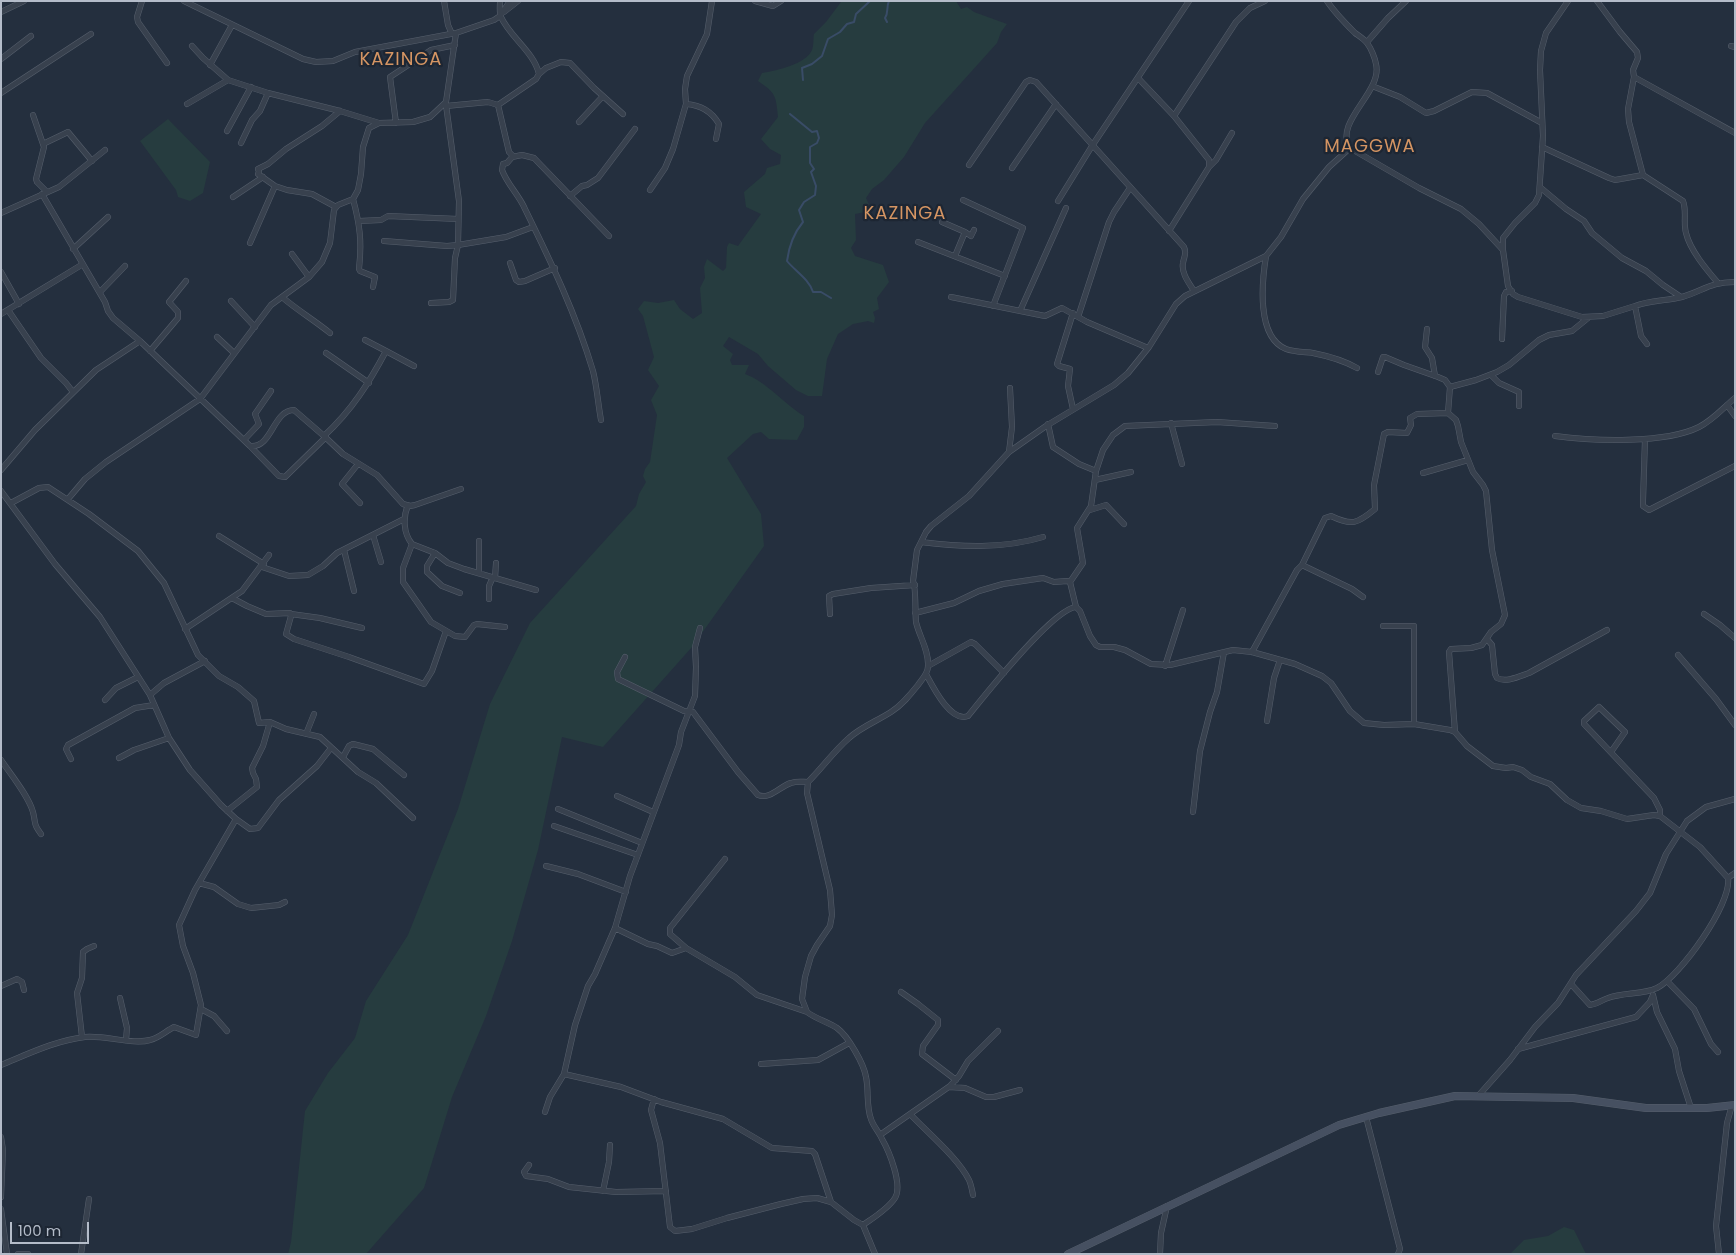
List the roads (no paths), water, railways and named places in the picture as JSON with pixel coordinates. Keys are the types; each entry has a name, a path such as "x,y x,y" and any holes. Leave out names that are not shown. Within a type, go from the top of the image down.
{"street":[{"path":"1,12 24,1"},
{"path":"142,1 137,17 138,22 167,63"},
{"path":"184,1 303,59 316,62 333,61 355,52 419,42 454,34 494,20 518,1"},
{"path":"432,303 453,300 455,258 458,245 459,201 446,104 455,46 454,34 448,25 444,1"},
{"path":"500,1 500,16 530,56 539,74"},
{"path":"500,16 510,1"},
{"path":"650,190 669,159 686,104 687,76 707,34 712,1"},
{"path":"755,1 773,6 781,1"},
{"path":"1058,201 1092,146 1190,1"},
{"path":"1174,116 1236,22 1250,8 1265,1"},
{"path":"1327,1 1341,19 1366,42 1372,52 1377,68 1377,76 1349,127 1347,143 1350,148 1412,184 1461,209 1479,224 1503,250"},
{"path":"1366,42 1406,1"},
{"path":"1568,1 1551,25 1543,42 1540,70 1542,123 1540,188 1538,199 1503,238 1508,286 1513,294 1518,297 1574,316 1588,318 1602,316 1650,302 1681,297 1718,282 1735,282"},
{"path":"1597,1 1638,52 1638,58 1633,70 1634,77 1628,109 1629,122 1643,175 1683,201 1685,208 1685,230 1688,242 1718,282"},
{"path":"210,65 220,50 232,25"},
{"path":"1,93 91,34"},
{"path":"1,59 31,36"},
{"path":"192,46 228,80 268,93 380,123 413,122 430,118 446,104 488,102 498,104 536,79 539,74 554,65 567,62 573,65 623,114"},
{"path":"396,123 390,77 431,50 455,46"},
{"path":"1634,77 1735,132"},
{"path":"1138,78 1174,116 1208,157 1209,167"},
{"path":"187,104 228,80"},
{"path":"969,165 1028,80 1036,82 1184,247 1186,258 1183,261 1183,269 1194,291"},
{"path":"1372,86 1389,92 1428,113 1472,92 1487,93 1542,123"},
{"path":"226,131 251,87"},
{"path":"241,143 252,120 260,111 268,93"},
{"path":"579,122 603,96"},
{"path":"498,104 509,152 512,157 516,158 522,155 534,158 609,236"},
{"path":"686,104 703,108 715,118 719,127 716,138"},
{"path":"1012,168 1056,104"},
{"path":"336,207 312,194 275,186 258,174 258,169 322,126 340,111"},
{"path":"33,115 44,147 36,179 37,182 73,249 100,292 108,311 113,318 140,341 244,440 279,476 285,477 341,419 369,383 386,351"},
{"path":"68,499 85,479 106,462 200,399 271,305 309,277 322,262 328,250 336,207 353,199 358,190 361,174 362,147 370,127 380,123"},
{"path":"570,196 582,186 598,178 635,129"},
{"path":"43,144 68,132 92,161"},
{"path":"1169,231 1232,133"},
{"path":"1542,147 1615,180 1643,175"},
{"path":"1350,148 1329,168 1304,199 1266,256 1263,273 1264,320 1265,326 1274,340 1285,349 1331,358 1357,368"},
{"path":"1,213 64,183 105,150"},
{"path":"513,156 507,163 503,164 502,170 524,207 544,251 555,268 573,312 593,373 600,420"},
{"path":"233,197 263,178"},
{"path":"250,243 275,186"},
{"path":"1078,317 1109,222 1130,188"},
{"path":"1540,188 1584,221 1592,233 1622,258 1646,271 1681,297"},
{"path":"353,199 359,221 362,244 359,269 375,277 372,287"},
{"path":"963,200 1023,228 993,306"},
{"path":"1020,311 1066,208"},
{"path":"359,221 379,221 388,216 458,219"},
{"path":"73,249 108,217"},
{"path":"942,222 971,233 955,256"},
{"path":"384,241 447,246 458,245 506,237 533,227"},
{"path":"918,242 1005,276"},
{"path":"292,254 309,277"},
{"path":"625,657 617,672 618,679 684,711 693,712 758,796 766,797 789,784 808,782 853,734 903,703 926,674 928,666 915,613 915,584 913,581 920,542 932,526 969,496 1009,452 1048,424 1114,385 1128,374 1148,348 1176,304 1194,291 1266,256"},
{"path":"510,263 516,280 519,282 555,268"},
{"path":"1,314 83,264"},
{"path":"100,292 125,266"},
{"path":"1,272 18,304"},
{"path":"150,351 178,318 178,312 169,302 186,281"},
{"path":"1502,339 1504,296 1506,292 1512,291"},
{"path":"282,297 294,308 315,320 330,333"},
{"path":"951,297 1044,316 1062,308 1094,325 1148,348"},
{"path":"231,301 255,327"},
{"path":"1635,306 1641,336 1647,344"},
{"path":"8,310 42,358 73,392"},
{"path":"1073,313 1057,364 1070,369 1068,386 1073,409"},
{"path":"1450,387 1491,375 1509,364 1539,340 1572,331 1588,318"},
{"path":"1427,329 1425,347 1432,358 1436,377"},
{"path":"216,337 234,353"},
{"path":"365,340 414,366"},
{"path":"1,470 35,430 96,370 140,341"},
{"path":"326,353 369,383"},
{"path":"1378,372 1385,357 1445,380 1450,387 1448,413"},
{"path":"1491,375 1499,383 1519,392 1519,406"},
{"path":"1009,452 1012,427 1010,388"},
{"path":"244,440 259,424 255,414 271,391"},
{"path":"1556,436 1588,439 1645,439 1670,436 1692,430 1712,419 1735,398"},
{"path":"1727,405 1735,416"},
{"path":"250,446 257,446 264,441 282,415 292,410 297,412 325,436 343,454 377,475 403,504 415,505 461,489"},
{"path":"1252,652 1297,570 1302,565 1325,518 1331,516 1350,524 1359,521 1375,510 1374,484 1384,434 1388,432 1407,433 1411,425 1410,418 1417,414 1448,413 1456,420 1473,472 1484,485 1486,491 1492,550 1505,615 1501,624 1491,632 1480,646 1453,649 1449,652 1455,732"},
{"path":"1171,423 1182,464"},
{"path":"1275,426 1233,423 1132,424 1122,427 1113,435 1105,445 1096,471 1090,510 1078,526 1077,532 1083,563 1070,582 1076,607 1080,611 1090,636 1096,645 1100,647 1114,647 1125,650 1151,664 1165,666 1237,650 1272,657 1308,669 1327,679 1350,710 1364,723 1384,725 1414,724 1444,728 1455,732 1467,746 1493,766 1499,768 1513,767 1522,770 1531,777 1550,784 1567,800 1581,808 1601,811 1627,819 1654,815 1660,816 1700,846 1728,878 1724,900 1712,924 1693,953 1667,981 1652,992 1610,997 1590,1005 1571,984"},
{"path":"1048,424 1053,446 1079,464 1096,471"},
{"path":"1645,439 1643,506 1649,510 1735,466"},
{"path":"1423,473 1468,460"},
{"path":"358,464 342,484 360,502"},
{"path":"1095,480 1131,472"},
{"path":"11,504 42,486 56,491 138,551 164,583 198,655 220,676 238,687 254,701 260,722 270,722 286,729 320,737 325,740 331,748 358,772 376,783 413,818"},
{"path":"1,491 55,564 100,617 150,695 169,738 190,770 236,819 250,829 258,828 279,800 317,766 331,748"},
{"path":"408,505 404,518 408,539 412,544 435,553 448,562 536,590"},
{"path":"1090,510 1106,505 1124,524"},
{"path":"219,536 263,565 289,576 308,575 316,571 337,553 404,518"},
{"path":"373,535 381,562"},
{"path":"920,542 954,546 987,546 1020,543 1042,537"},
{"path":"479,541 479,573"},
{"path":"412,544 403,568 403,582 431,622 459,637 465,637 474,625 477,624 505,627"},
{"path":"344,550 354,591"},
{"path":"435,553 427,566 427,572 442,586 460,593"},
{"path":"185,629 247,586 270,555"},
{"path":"489,598 489,586 494,578 496,563"},
{"path":"1302,565 1352,589 1363,597"},
{"path":"915,613 954,603 979,591 1002,584 1043,578 1054,582 1067,580 1070,582"},
{"path":"830,614 829,596 833,594 915,584"},
{"path":"232,598 266,614 289,613 362,628"},
{"path":"926,674 954,714 961,718 968,716 1040,634 1071,608 1076,607"},
{"path":"1165,666 1183,610"},
{"path":"291,614 286,634 294,639 424,684 432,671 446,631"},
{"path":"1704,614 1735,638"},
{"path":"1383,626 1414,626 1414,724"},
{"path":"545,1112 550,1097 564,1074 575,1025 588,986 615,928 642,843 679,746 681,732 694,696 695,647 700,628"},
{"path":"1487,639 1492,645 1496,676 1501,680 1516,678 1529,673 1607,630"},
{"path":"928,666 971,642 1004,673"},
{"path":"1193,812 1200,751 1217,692 1224,652"},
{"path":"1678,655 1716,699 1735,725"},
{"path":"1267,721 1274,678 1280,660"},
{"path":"150,695 164,682 205,661"},
{"path":"105,700 116,688 138,677"},
{"path":"71,759 66,749 68,745 135,708 154,705"},
{"path":"1611,752 1625,732 1599,707 1584,721 1584,724 1654,798 1660,810 1660,816"},
{"path":"306,734 314,714"},
{"path":"227,811 256,787 256,779 252,768 263,746 270,722"},
{"path":"120,758 134,750 169,738"},
{"path":"343,757 349,746 353,744 373,749 404,775"},
{"path":"1,760 26,798 33,812 35,825 41,834"},
{"path":"807,1012 802,999 805,977 814,951 830,926 832,914 830,890 808,799 808,782"},
{"path":"617,796 653,812"},
{"path":"1478,1095 1535,1027 1558,1003 1574,978 1636,911 1650,893 1666,854 1687,821 1706,808 1735,800"},
{"path":"558,808 642,843"},
{"path":"1,1065 41,1049 82,1037 101,1036 147,1041 174,1027 196,1035 201,1008 199,993 183,946 179,925 199,882 236,819"},
{"path":"554,826 638,855"},
{"path":"725,859 670,928 670,934 686,948 735,977 757,996 807,1012 837,1028 863,1063 869,1113 890,1158 898,1190 896,1197 863,1225"},
{"path":"546,866 578,874 626,892"},
{"path":"1728,878 1735,873"},
{"path":"199,882 214,887 238,904 250,908 278,905 285,902"},
{"path":"615,928 672,954 686,948"},
{"path":"82,1037 77,993 82,978 83,952 94,946"},
{"path":"1,986 17,978 22,982 24,990"},
{"path":"1667,981 1694,1010 1711,1044 1718,1052"},
{"path":"901,992 938,1020 938,1025 923,1046 922,1052 924,1056 956,1080"},
{"path":"1517,1050 1636,1017 1650,1002 1652,992"},
{"path":"1652,992 1657,1012 1675,1049 1679,1071 1691,1108"},
{"path":"120,998 127,1028 126,1040"},
{"path":"201,1008 214,1016 227,1031"},
{"path":"880,1135 949,1087 956,1080 968,1061 998,1031"},
{"path":"761,1064 818,1060 849,1043"},
{"path":"564,1074 621,1087 654,1099 723,1119 772,1148 812,1151 815,1154 831,1202"},
{"path":"949,1087 964,1088 986,1097 1020,1090"},
{"path":"1068,1254 1339,1125 1445,1098 1478,1095 1573,1098 1646,1108 1691,1108 1733,1105 1727,1123 1716,1226 1719,1254"},
{"path":"654,1099 651,1110 660,1143 670,1227 675,1231 692,1229 803,1199 817,1198 831,1202 863,1225 875,1254"},
{"path":"910,1114 949,1154 969,1180 973,1195"},
{"path":"1366,1117 1400,1249 1398,1254"},
{"path":"1,1137 3,1150 1,1196"},
{"path":"603,1191 609,1162 610,1145"},
{"path":"529,1165 524,1172 526,1176 548,1180 569,1187 603,1191 666,1192"},
{"path":"81,1254 89,1199"},
{"path":"1160,1254 1162,1232 1168,1206"},
{"path":"1,1209 7,1254"},
{"path":"18,1254 28,1254"}],"waterway":[{"path":"803,80 802,68 812,64 822,56 828,39 840,32 847,24 854,22 856,14 870,1"},
{"path":"887,22 885,18 889,1"},
{"path":"790,114 812,132 817,131 819,138 817,143 810,147 810,163 814,169 811,172 816,186 815,195 804,202 799,210 803,222 792,240 787,261 805,279 813,292 821,292 831,298"}],"district":[{"name":"KAZINGA","path":"401,60"},
{"name":"MAGGWA","path":"1370,147"},
{"name":"KAZINGA","path":"905,214"}]}
